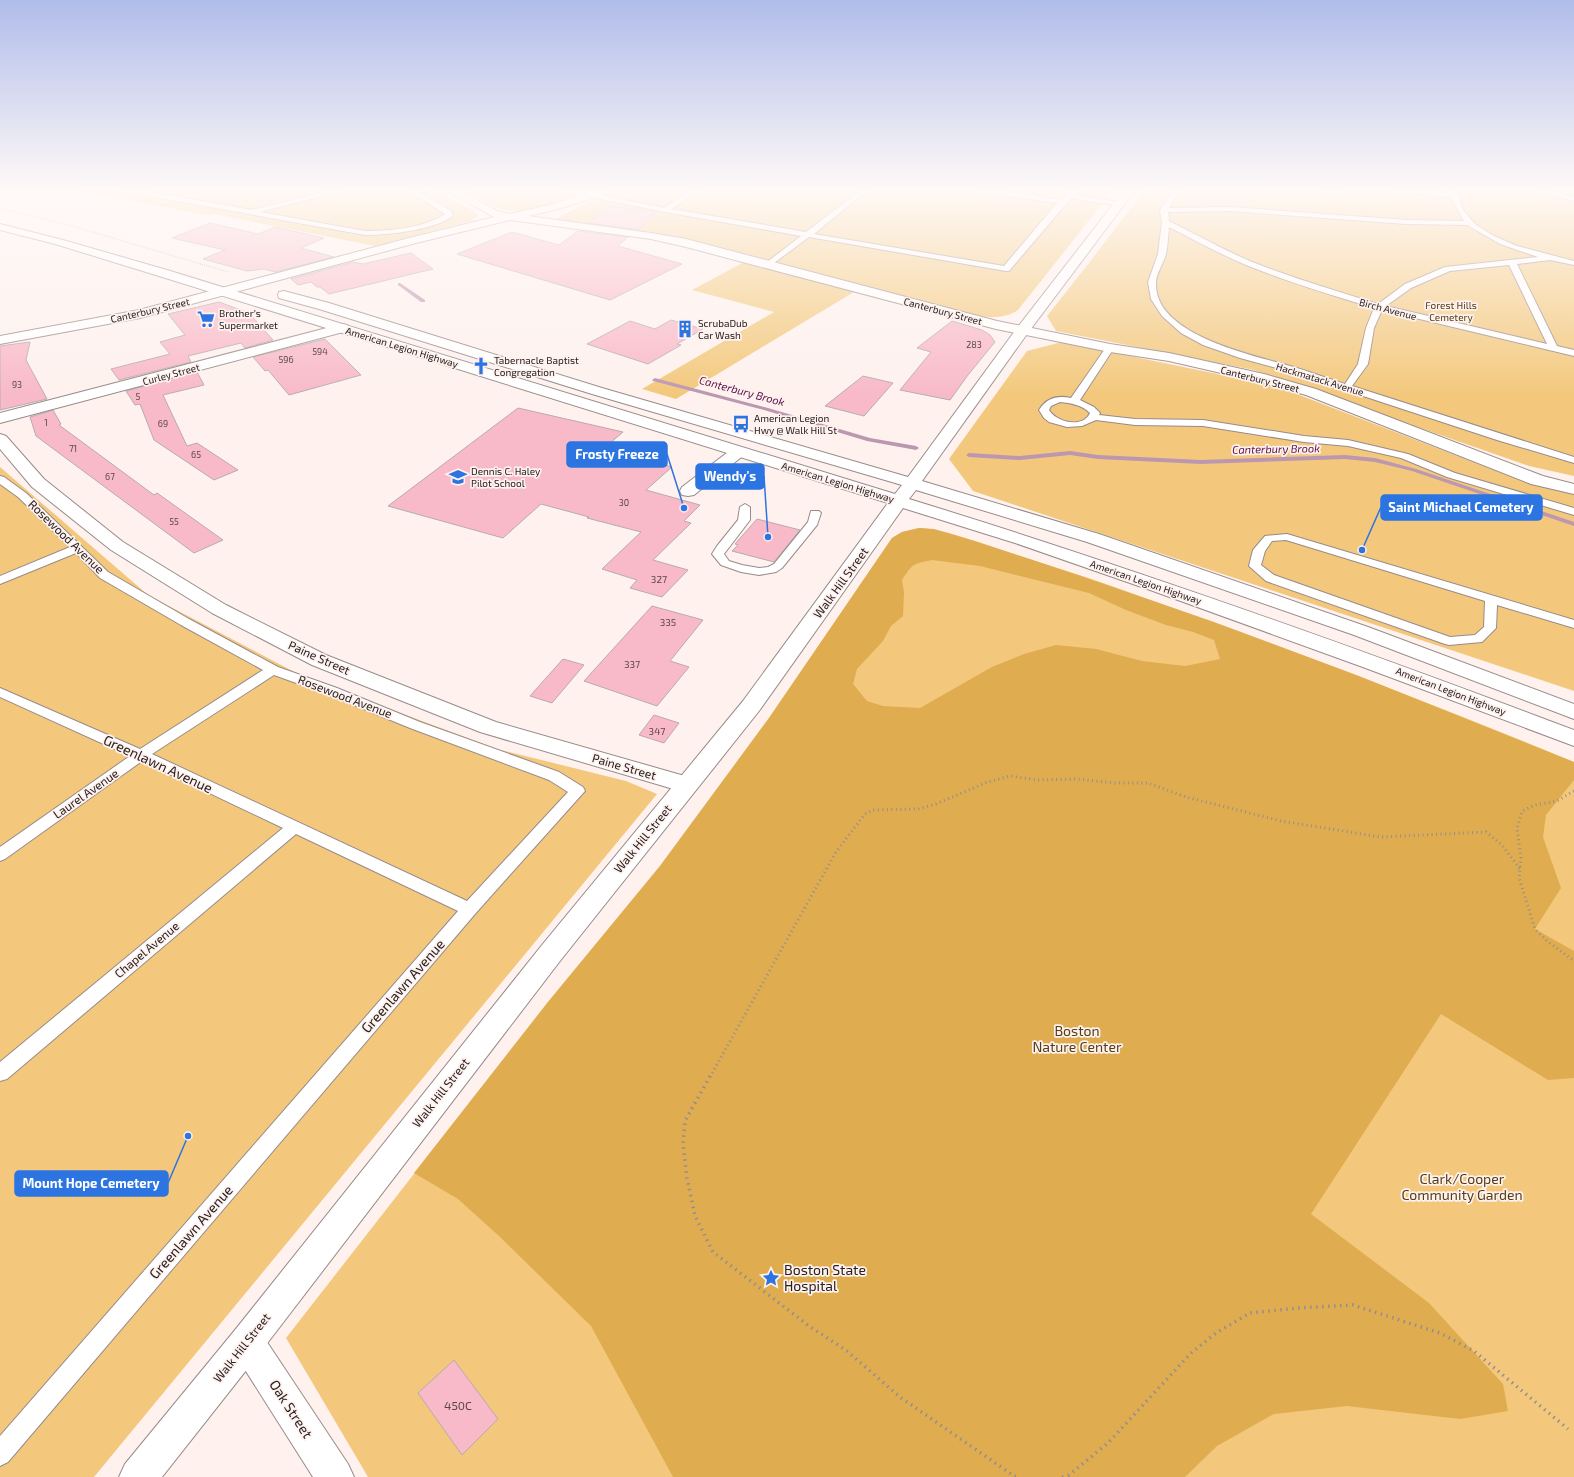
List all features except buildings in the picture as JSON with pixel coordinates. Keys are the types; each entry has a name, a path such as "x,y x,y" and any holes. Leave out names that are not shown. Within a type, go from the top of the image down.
{"main road":[{"name":"American Legion Highway","path":"121,258 227,285 342,328 1021,539 1158,585 1389,667 1574,738"},
{"name":"Canterbury Street","path":"0,340 140,314 227,285 252,285 349,258"},
{"name":"Canterbury Street","path":"747,258 1022,331 1110,348 1169,357 1259,377 1311,392 1530,477 1574,489"},
{"name":"Walk Hill Street","path":"138,1477 247,1342 550,953 688,785 756,699 855,563 898,500 912,483 1022,331 1078,258"},
{"name":"American Legion Highway","path":"252,285 597,391 912,483 1093,538 1361,631 1574,712"},
{"name":"Curley Street","path":"0,418 342,328"},
{"name":"Paine Street","path":"0,439 41,486 117,546 219,608 319,660 488,727 688,785"},
{"path":"688,491 708,477 738,452"},
{"name":"Oak Street","path":"247,1342 335,1477"}],"lane":[{"path":"770,264 778,258"},
{"path":"938,258 1006,270 1016,258"},
{"name":"Hackmatack Avenue","path":"1161,258 1152,282 1155,299 1165,314 1184,331 1206,343 1242,356 1287,368 1501,438 1574,460"},
{"name":"Birch Avenue","path":"1238,258 1314,287 1379,307 1554,349 1574,352"},
{"path":"1347,387 1363,364 1370,328 1379,307 1408,286 1448,269 1548,258 1574,263"},
{"path":"1512,262 1554,349"},
{"path":"1074,400 1110,348"},
{"path":"1094,417 1095,413 1091,408 1074,400 1057,400 1050,402 1045,406 1045,413 1048,417 1065,424 1086,423 1094,417 1134,422 1203,423 1304,439 1348,443 1404,456 1451,474 1574,512"},
{"name":"Rosewood Avenue","path":"0,479 22,495 104,575 185,622 273,670 332,690 415,725 554,776 578,791 468,909"},
{"path":"745,507 744,520 721,548 718,554 722,560 730,565 758,572 772,570 778,566 813,523 815,513"},
{"path":"1491,599 1490,628 1478,639 1449,641 1270,578 1255,566 1259,550 1269,538 1287,537 1574,624"},
{"path":"0,580 78,548"},
{"name":"Laurel Avenue","path":"0,855 142,755 273,670"},
{"name":"Greenlawn Avenue","path":"0,692 142,755 468,909 1,1450"},
{"name":"Chapel Avenue","path":"0,1073 294,827"}],"path":[{"path":"1019,1477 1014,1476 984,1456 900,1396 847,1350 809,1326 713,1252 695,1216 687,1178 683,1144 686,1121 836,852 865,814 873,810 918,809 936,804 988,782 1010,776 1037,780 1077,779 1114,783 1148,783 1186,797 1281,821 1380,837 1486,832 1502,844 1520,869"},
{"path":"1574,791 1557,800 1535,805 1522,811 1517,828 1521,858 1519,878 1535,929 1547,941 1574,962"},
{"path":"1062,1477 1069,1475 1108,1443 1190,1354 1216,1333 1250,1313 1298,1308 1353,1305 1440,1332 1474,1351 1509,1378 1568,1429"}],"green space":[{"path":"761,258 1059,258 1018,310 1002,316 984,317"},
{"name":"Forest Hills Cemetery","path":"1093,258 1574,258 1574,476 1529,466 1254,370 1056,331 1047,316"},
{"path":"746,261 854,292 676,399 642,389 774,312 692,290"},
{"path":"1062,342 1276,386 1512,477 1574,493 1574,691 973,491 949,459 1027,351"},
{"path":"0,467 148,595 304,677 497,749 626,781 657,794 94,1477 0,1477"},
{"name":"Boston Nature Center","path":"919,528 938,530 956,535 1092,579 1165,605 1400,692 1574,762 1574,1477 368,1477 286,1338 548,1002 660,866 769,718 892,538 902,532"},
{"name":"Boston Nature Center","path":"919,528 934,529 1081,576 1214,622 1359,676 1574,762 1574,780 1546,815 1543,837 1561,888 1535,929 1574,951 1574,1078 1548,1080 1441,1014 1311,1214 1429,1303 1503,1384 1508,1411 1460,1419 1347,1406 1274,1414 1217,1446 1185,1477 673,1477 591,1326 499,1236 458,1199 414,1173 548,1002 660,866 769,718 892,538 902,532","holes":["932,560 980,566 1089,593 1126,610 1166,625 1193,632 1214,640 1220,659 1185,666 1142,661 1096,649 1056,645 1024,654 992,667 920,708 883,706 867,701 853,684 857,669 883,641 891,626 903,616 904,592 902,580 911,567"]}],"waterway":[{"name":"Canterbury Brook","path":"400,284 423,301"},
{"name":"Canterbury Brook","path":"655,380 766,409 869,440 916,448"},
{"name":"Canterbury Brook","path":"969,455 1020,458 1070,453 1098,457 1201,462 1345,457 1375,460 1414,470 1574,524"}],"place":[{"name":"Brother’s Supermarket","path":"206,319"},
{"name":"ScrubaDub Car Wash","path":"685,329"},
{"name":"Tabernacle Baptist Congregation","path":"481,366"},
{"name":"American Legion Hwy @ Walk Hill St","path":"741,424"},
{"name":"Dennis C. Haley Pilot School","path":"458,477"},
{"name":"Frosty Freeze","path":"684,508"},
{"name":"Wendy's","path":"768,537"},
{"name":"Saint Michael Cemetery","path":"1362,550"},
{"name":"Mount Hope Cemetery","path":"188,1136"},
{"name":"Boston State Hospital","path":"771,1278"}],"park label":[{"name":"Clark/Cooper Community Garden","path":"1462,1188"}]}
